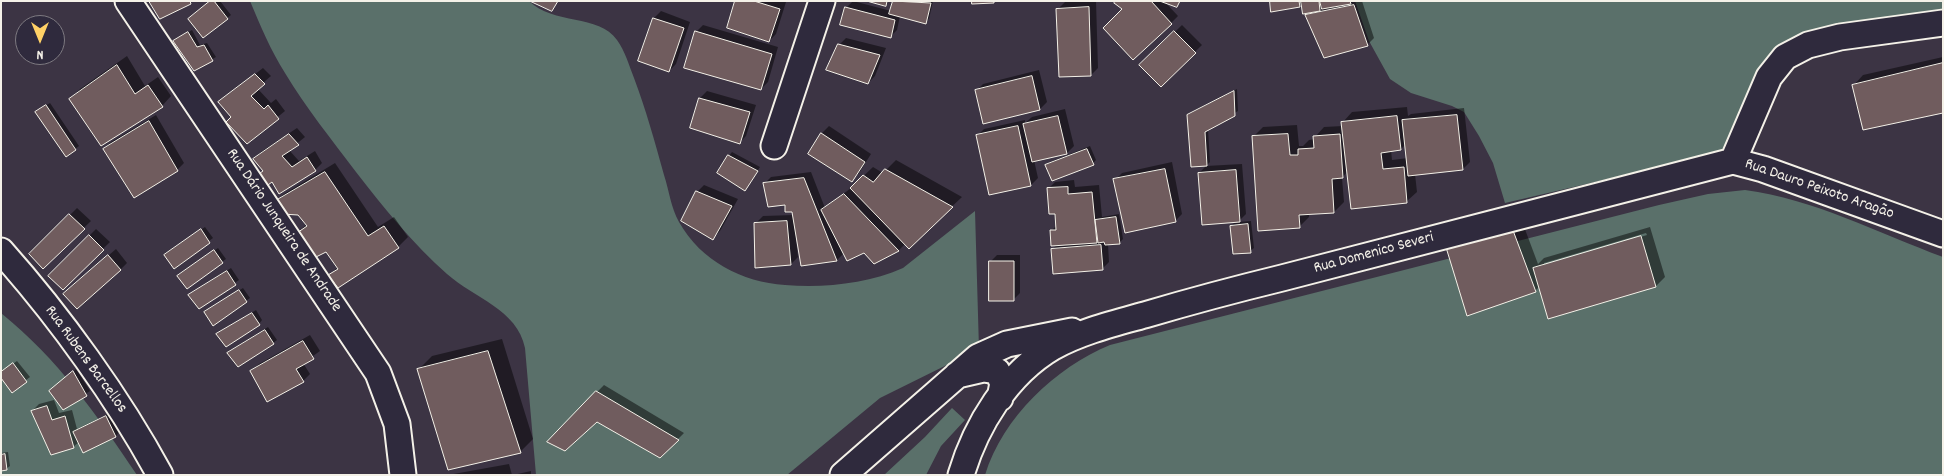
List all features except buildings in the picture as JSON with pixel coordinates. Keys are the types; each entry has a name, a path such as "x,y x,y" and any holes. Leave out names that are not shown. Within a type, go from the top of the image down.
{"street":[{"name":"Rua Dário Junqueira de Andrade","path":"128,1 378,373 397,424 403,475"},
{"path":"774,146 822,1"},
{"name":"Rua Dauro Peixoto Aragão","path":"1943,23 1840,37 1808,45 1794,52 1778,64 1769,76 1733,161 1763,169 1943,234"},
{"name":"Rua Domenico Severi","path":"961,475 975,438 1000,398 1025,368 1052,348 1068,340 1126,320 1224,292 1733,161"},
{"name":"Rua Rubens Barcellos","path":"1,251 24,276 83,354 132,426 160,475"},
{"path":"843,475 955,375 978,357 1006,344 1126,320"},
{"path":"955,375 983,369 997,371 1004,383 1000,398"}],"green space":[{"path":"250,1 529,1 550,14 599,26 617,40 627,58 646,114 676,217 688,236 699,248 724,267 738,274 769,283 815,286 845,284 875,278 903,268 975,211 979,349 880,398 787,475 536,475 525,348 513,323 493,305 447,274 411,238 377,199 319,124 293,86 270,47"},
{"path":"1355,1 1943,1 1943,17 1803,40 1728,151 1505,203 1493,163 1464,112 1452,106 1411,93 1390,79 1369,41"},
{"path":"1745,190 1771,194 1821,209 1943,257 1943,475 985,475 1004,433 1034,397 1070,367 1110,345 1659,205 1708,194"},
{"path":"1,313 22,331 59,369 91,409 137,475 1,475"},
{"path":"952,408 965,420 941,446 926,475 884,475 925,437"}]}
